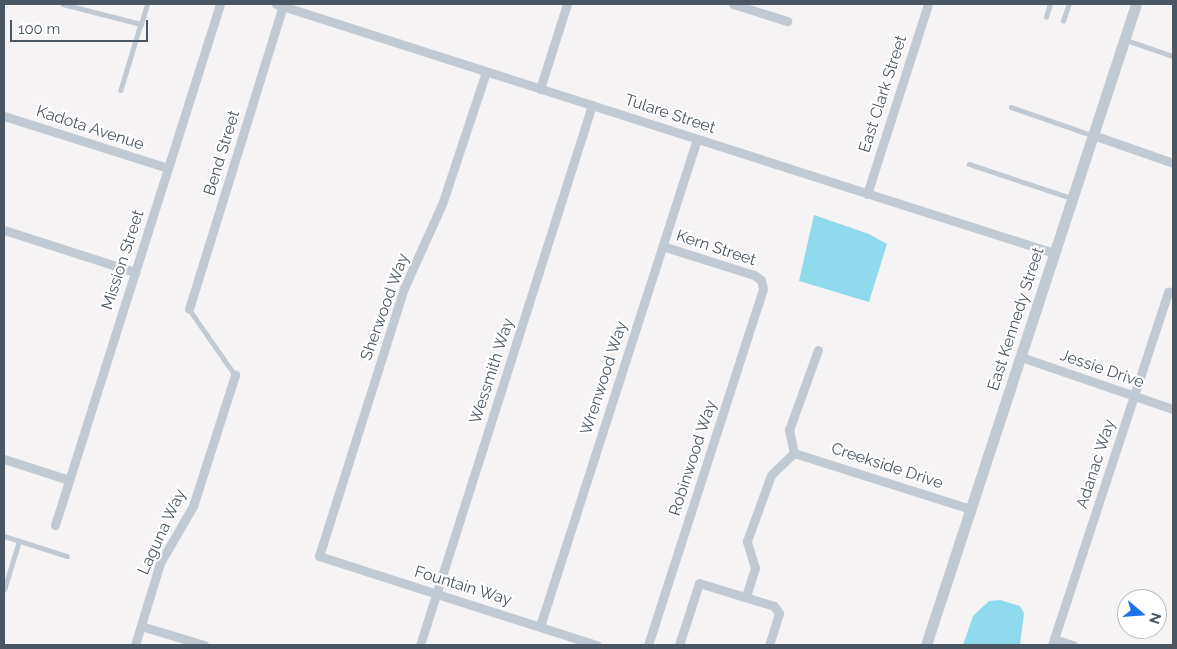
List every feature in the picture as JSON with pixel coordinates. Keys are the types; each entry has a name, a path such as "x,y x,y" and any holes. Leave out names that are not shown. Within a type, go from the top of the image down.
{"street":[{"name":"Mission Street","path":"55,525 220,4"},
{"path":"540,89 567,4"},
{"path":"733,4 787,21"},
{"name":"East Clark Street","path":"868,194 928,4"},
{"name":"East Kennedy Street","path":"926,645 1136,4"},
{"name":"Tulare Street","path":"280,5 1054,253"},
{"name":"Bend Street","path":"189,308 280,5"},
{"name":"Sherwood Way","path":"319,556 404,288 442,204 486,72"},
{"name":"Wessmith Way","path":"420,645 592,105"},
{"name":"Kadota Avenue","path":"4,116 168,168"},
{"path":"1093,135 1173,163"},
{"name":"Wrenwood Way","path":"540,626 697,138"},
{"path":"4,230 135,272"},
{"name":"Kern Street","path":"662,246 754,275 761,280"},
{"name":"Robinwood Way","path":"648,645 762,290 761,280"},
{"name":"Adanac Way","path":"1053,642 1168,292"},
{"path":"746,596 755,568 747,541 771,475 794,453 789,430 818,350"},
{"name":"Jessie Drive","path":"1021,357 1173,409"},
{"name":"Laguna Way","path":"135,645 160,563 193,506 235,376"},
{"name":"Creekside Drive","path":"794,453 971,509"},
{"path":"4,459 69,480"},
{"name":"Fountain Way","path":"319,556 597,645"},
{"path":"679,645 699,583 774,606 779,613 769,645"},
{"path":"141,626 204,645"},
{"path":"1053,642 1073,645"}],"lane":[{"path":"63,4 141,24"},
{"path":"121,90 147,4"},
{"path":"1046,17 1050,4"},
{"path":"1063,21 1069,4"},
{"path":"1125,40 1173,56"},
{"path":"1011,108 1093,135"},
{"path":"969,164 1072,198"},
{"path":"189,308 235,376"},
{"path":"4,536 67,556"},
{"path":"4,590 19,541"}],"water":[{"path":"814,215 869,234 887,244 869,302 799,281"},
{"path":"1000,600 1020,606 1024,613 1020,645 963,645 973,616 989,601"}]}
